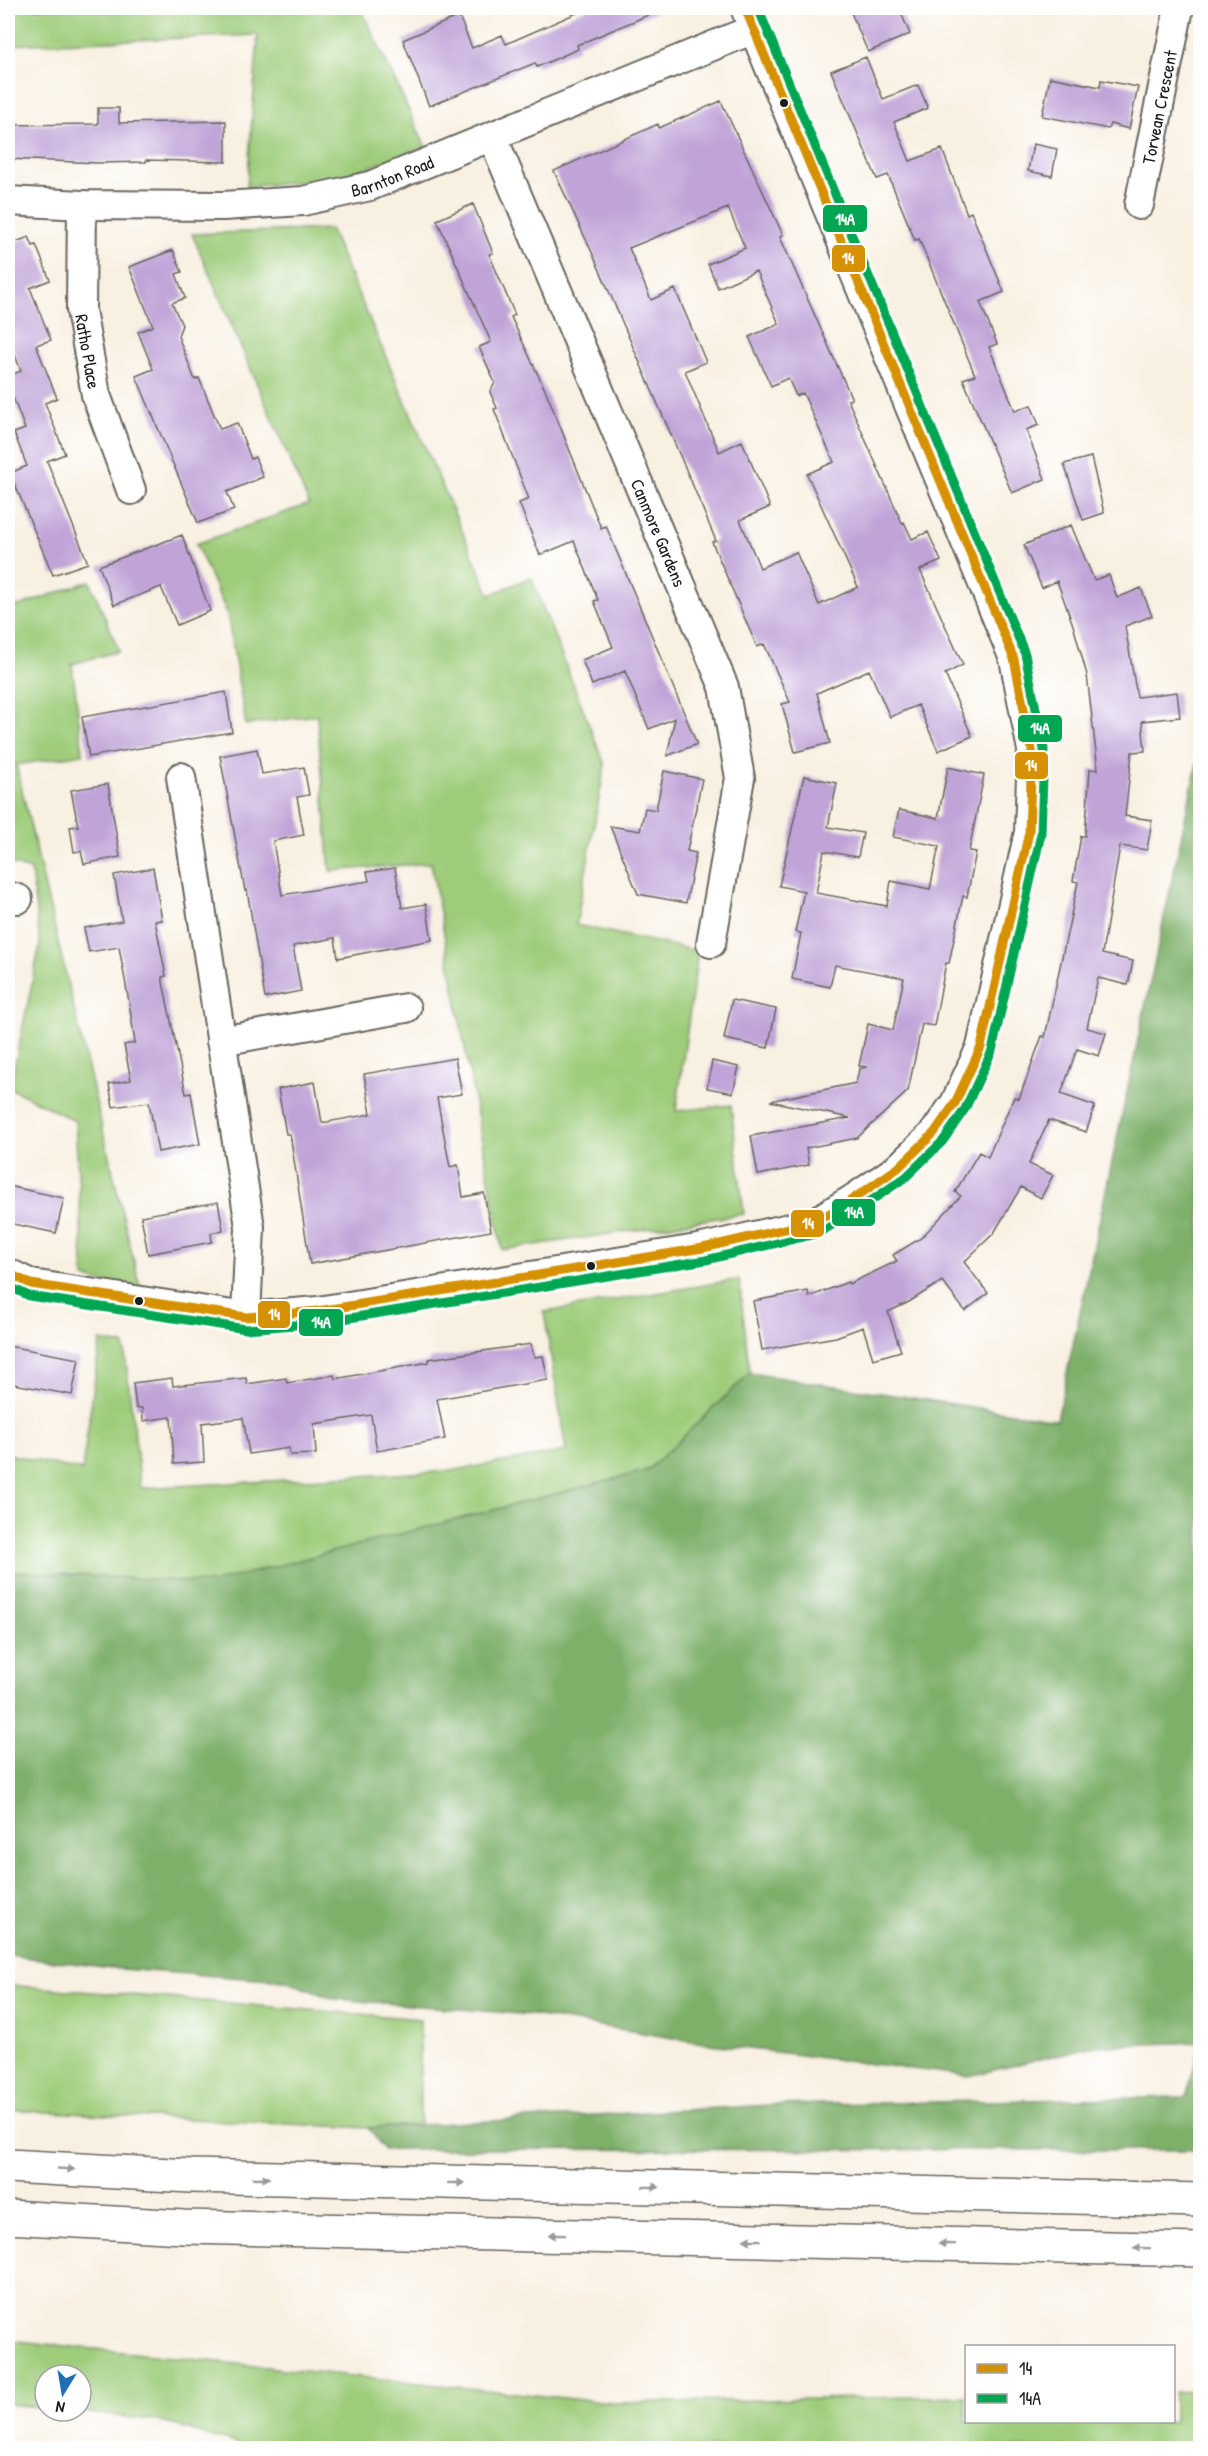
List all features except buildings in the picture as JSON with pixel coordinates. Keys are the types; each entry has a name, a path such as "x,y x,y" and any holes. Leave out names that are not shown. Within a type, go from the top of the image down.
{"highway":[{"path":"8,2166 191,2176 1200,2200"},
{"path":"8,2217 184,2227 1200,2250"}],"street":[{"name":"Torvean Crescent","path":"1139,206 1179,8"},
{"name":"Barnton Road","path":"8,201 82,205 223,206 303,201 370,186 493,138 749,18"},
{"path":"8,1273 31,1284 246,1317 318,1311 703,1248 815,1222 898,1168 934,1133 955,1103 981,1047 1029,832 1032,750 1014,659 749,18"},
{"name":"Canmore Gardens","path":"493,138 724,687 740,778 711,943"},
{"name":"Ratho Place","path":"82,205 81,310 94,384 132,490"},
{"path":"181,777 250,1227 246,1317"},
{"path":"221,1041 406,1008"}],"green space":[{"path":"8,8 361,8 426,147 338,178 247,187 258,35 8,45"},
{"path":"330,229 490,595 531,577 605,765 576,925 698,951 676,1111 731,1105 744,1214 502,1250 431,863 330,871 317,715 246,725 227,613 196,544 309,504 192,234"},
{"path":"90,581 119,651 72,664 83,754 16,765 141,1291 84,1278 75,1121 10,1088 40,945 31,870 8,863 10,759 8,758 8,582 16,607"},
{"path":"1200,749 1200,2042 1094,2046 969,2076 710,2044 533,2015 334,1999 285,1981 120,1969 8,1955 8,1571 211,1583 648,1470 750,1373 1057,1420"},
{"path":"739,1279 750,1373 648,1470 211,1583 8,1571 8,1454 82,1471 100,1341 124,1345 141,1488 450,1471 566,1451 544,1312"},
{"path":"8,1985 420,2019 420,2125 368,2128 8,2110"},
{"path":"1200,2046 1200,2150 384,2149 368,2128 771,2105 1186,2097"},
{"path":"8,2340 612,2403 965,2396 965,2423 1175,2423 1175,2392 1200,2391 1200,2448 251,2448 161,2421 93,2413 93,2363 33,2363 33,2407 8,2404"}],"transit line":[{"name":"14","path":"8,1273 31,1284 246,1317 318,1311 703,1248 815,1222 898,1168 934,1133 955,1103 981,1047 1029,832 1032,750 1014,659 745,8"},
{"name":"14A","path":"8,1286 29,1296 246,1329 319,1323 706,1260 819,1233 906,1177 943,1141 965,1109 992,1051 1041,834 1044,749 1025,654 758,8"}]}
